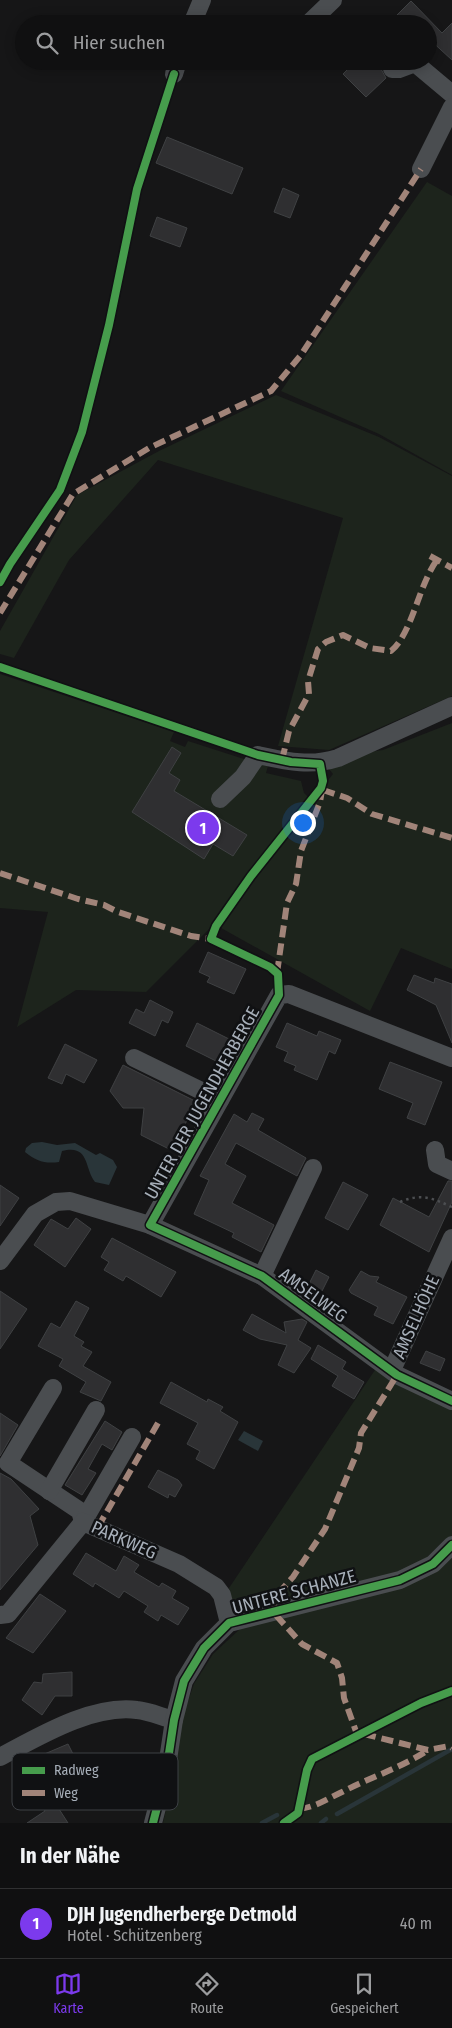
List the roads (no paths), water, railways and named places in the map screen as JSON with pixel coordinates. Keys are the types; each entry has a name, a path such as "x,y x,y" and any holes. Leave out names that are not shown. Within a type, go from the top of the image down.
{"street":[{"path":"196,15 202,0"},
{"path":"317,15 333,0"},
{"path":"423,70 452,94"},
{"path":"421,169 452,107"},
{"path":"220,799 243,777 258,755 290,762 320,764 452,706"},
{"name":"UNTER DER JUGENDHERBERGE","path":"150,1225 279,994 289,994 452,1058"},
{"path":"134,1058 220,1100"},
{"path":"435,1150 437,1164 452,1171"},
{"path":"262,1276 313,1168"},
{"name":"AMSELWEG","path":"0,1261 35,1214 56,1202 70,1201 150,1225 262,1276 392,1370 413,1383 452,1401"},
{"name":"AMSELHÖHE","path":"392,1370 452,1238"},
{"path":"52,1388 8,1463 80,1511 83,1522"},
{"path":"50,1490 96,1410"},
{"path":"83,1522 132,1437"},
{"name":"PARKWEG","path":"0,1615 8,1614 83,1522 180,1564 216,1587 222,1595 229,1623"},
{"name":"UNTERE SCHANZE","path":"169,1753 174,1720 184,1681 204,1648 229,1623 400,1580 433,1564 452,1545"},
{"path":"0,1758 43,1734 113,1710 137,1710 174,1720"},
{"name":"UNTERE SCHANZE","path":"153,1823 156,1810"}],"waterway":[{"path":"337,1814 452,1749"},
{"path":"262,1823 277,1815"},
{"path":"321,1823 326,1819"}],"place":[{"name":"DJH Jugendherberge Detmold","path":"203,828"}]}
